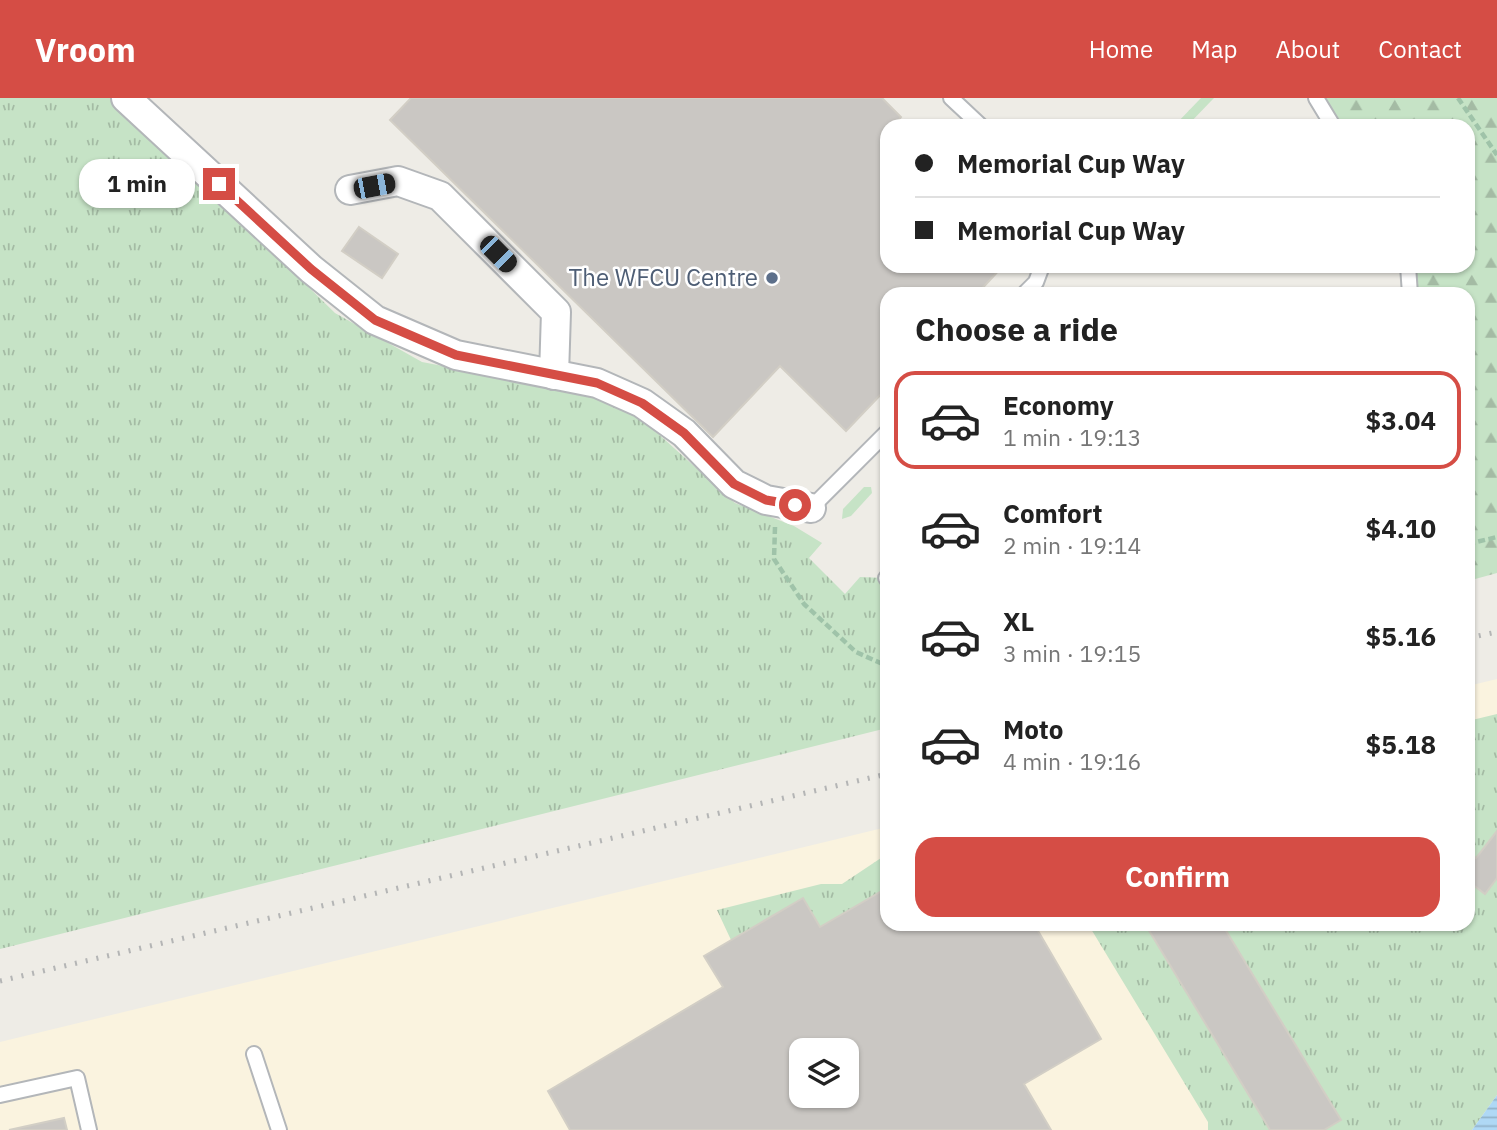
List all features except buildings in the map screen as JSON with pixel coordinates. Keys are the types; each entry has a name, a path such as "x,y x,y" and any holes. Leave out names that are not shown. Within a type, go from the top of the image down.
{"street":[{"path":"127,98 311,269 375,320 456,355 597,383 642,403 684,433 734,484 766,500 811,508"},
{"path":"350,190 398,181 440,196 556,313 554,374"}],"lane":[{"path":"951,98 974,119"},
{"path":"1316,98 1329,119"},
{"path":"811,508 880,439"},
{"path":"254,1054 279,1130"},
{"path":"0,1096 77,1078 89,1130"}],"path":[{"path":"1458,98 1472,119"},
{"path":"1475,123 1497,155"},
{"path":"775,521 774,559 804,604 856,652 880,663"},
{"path":"1475,542 1497,537"}],"shaded area":[{"path":"1497,679 1497,1095 1472,1130 0,1130 0,1042 880,829 880,931 1475,931 1475,684"}],"green space":[{"path":"0,98 115,98 335,313 422,362 596,395 644,421 735,503 794,526 822,543 809,558 845,594 860,577 880,578 880,730 0,949"},
{"path":"1201,98 1214,98 1194,119 1181,119"},
{"path":"1316,98 1497,98 1497,573 1475,579 1475,287 1410,287 1408,273 1475,273 1475,119 1329,119"},
{"path":"864,487 871,487 872,493 851,516 842,519 843,509"},
{"path":"1497,714 1497,1095 1472,1130 1208,1130 1208,1122 1092,931 1475,931 1475,719"},
{"path":"880,859 880,892 820,927 803,898 731,940 717,910 821,884 842,884"}],"water":[{"path":"1497,1095 1497,1130 1472,1130"}],"railway":[{"path":"1475,637 1497,632"},
{"path":"0,981 880,776"}],"place":[{"name":"The WFCU Centre","path":"772,278"}],"route":[{"path":"219,184 311,269 375,320 456,355 597,383 642,403 684,433 734,484 766,500 795,505"}]}
